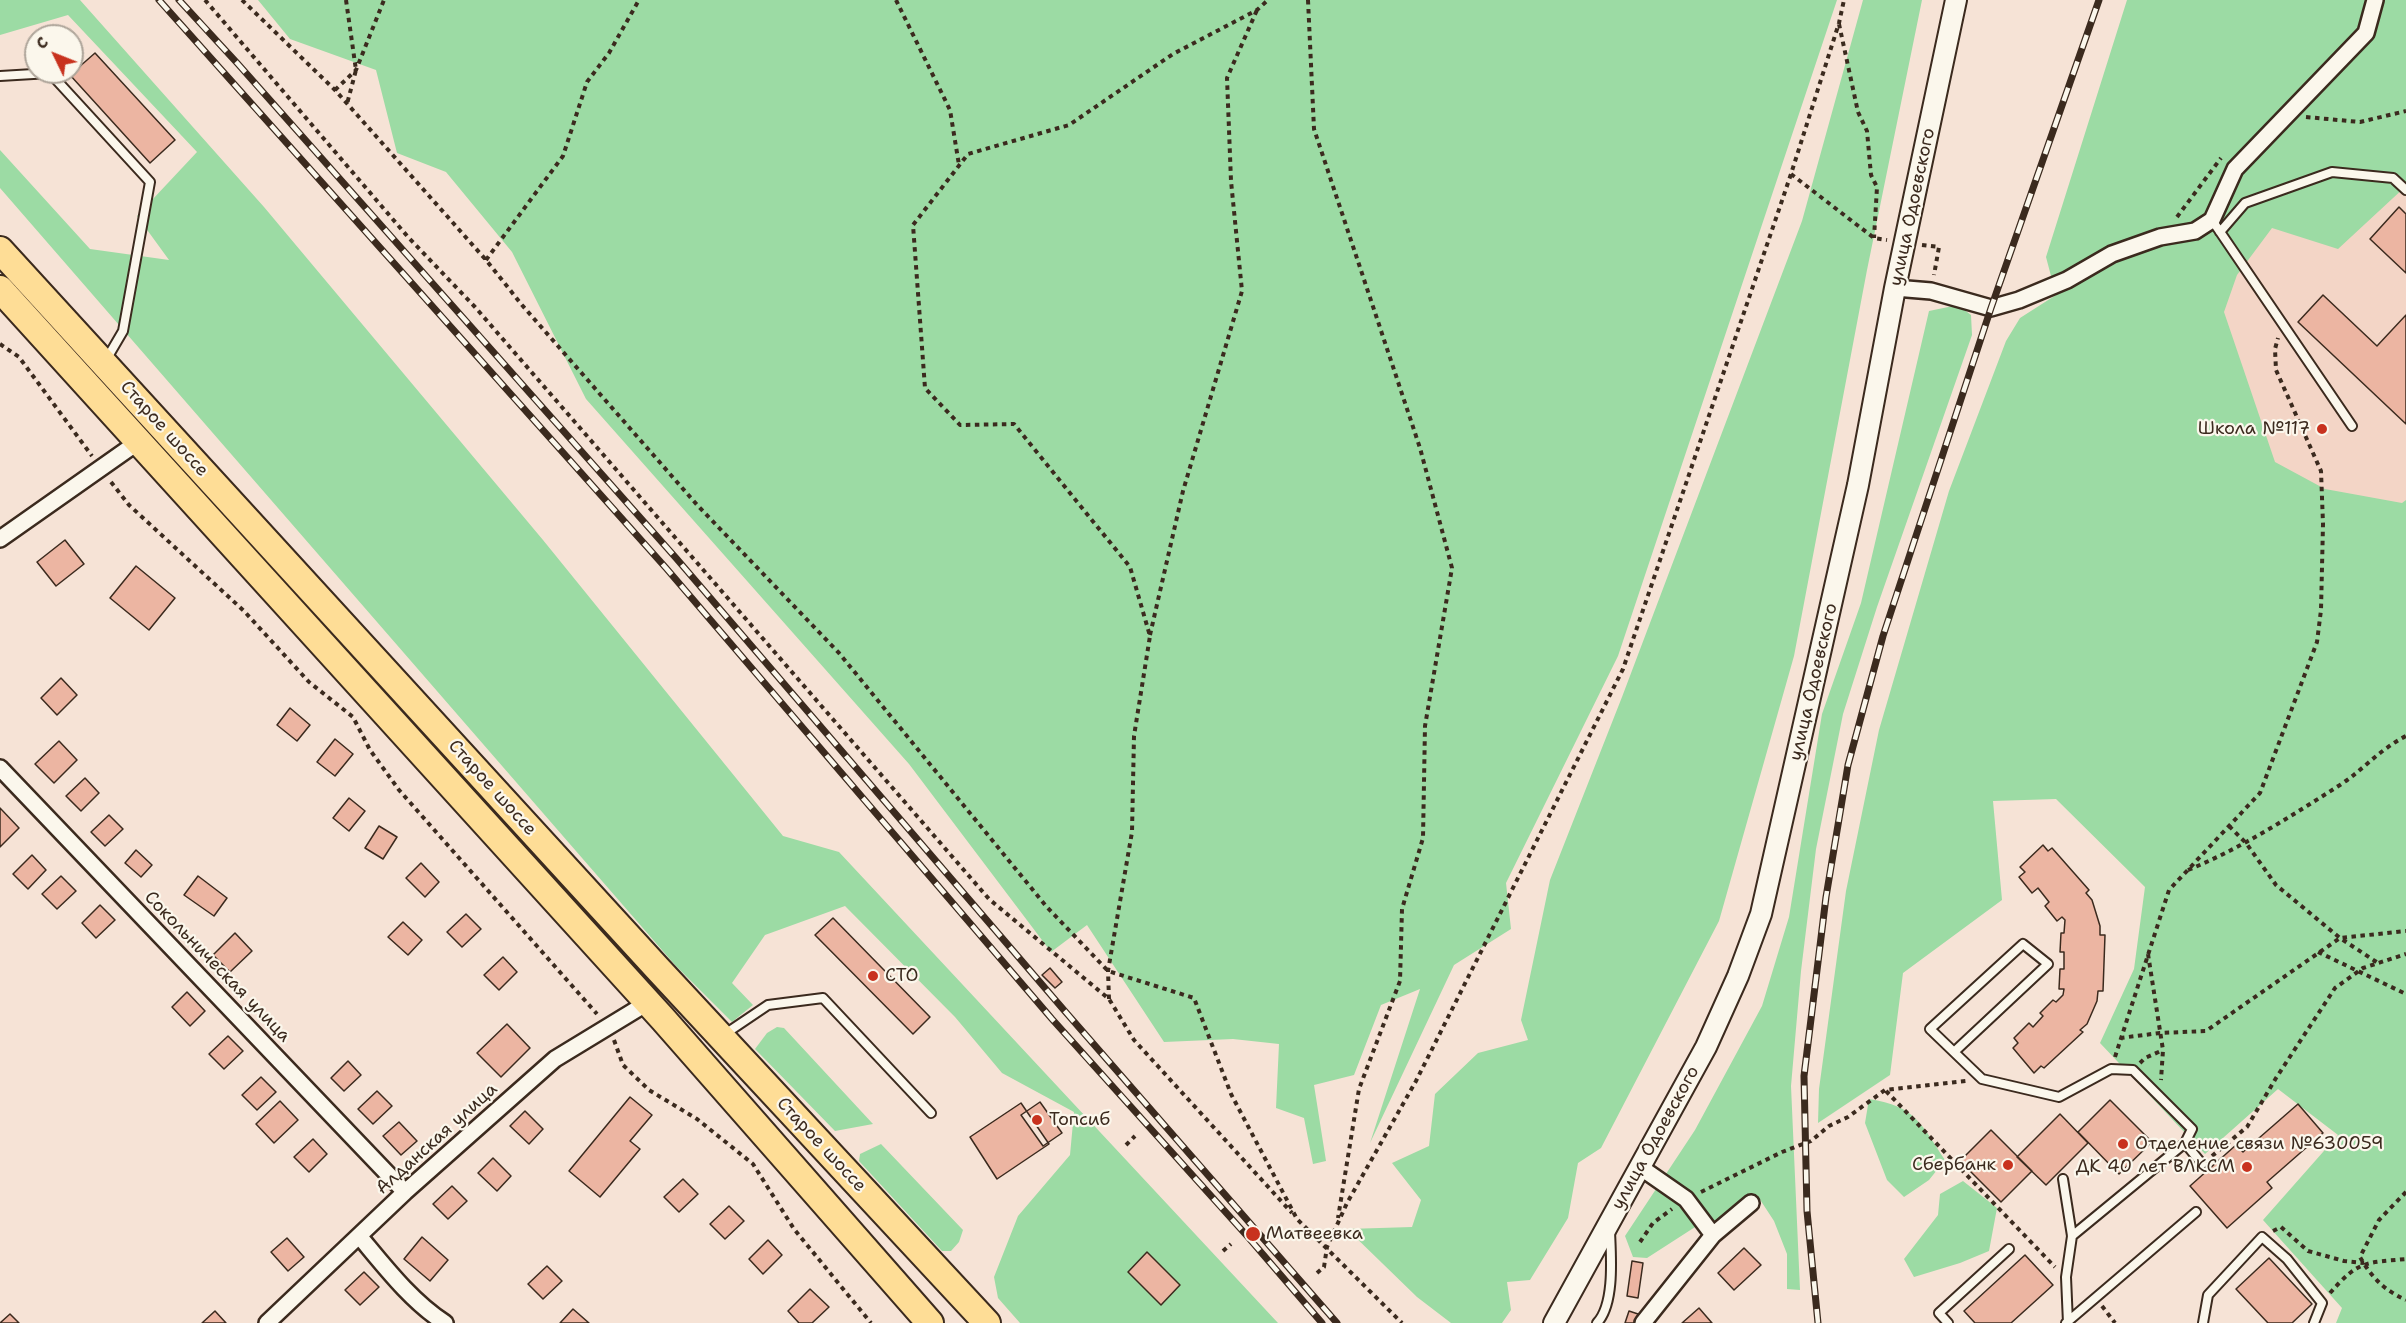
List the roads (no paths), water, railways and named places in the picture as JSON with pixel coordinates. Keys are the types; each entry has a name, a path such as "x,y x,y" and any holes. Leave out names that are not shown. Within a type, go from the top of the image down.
{"highway":[{"name":"Старое шоссе","path":"0,250 720,1037 987,1323"},
{"name":"Старое шоссе","path":"0,289 647,1003 930,1323"}],"street":[{"name":"улица Одоевского","path":"1554,1323 1706,1047 1738,976 1761,914 1858,485 1895,288 1956,0"},
{"path":"1895,288 1931,291 1991,308 2019,300 2067,280 2112,254 2160,237 2216,226 2235,169 2366,33 2375,0"},
{"path":"0,539 138,442"},
{"name":"Сокольническая улица","path":"0,768 405,1192"},
{"name":"Алданская улица","path":"267,1323 405,1192 555,1059 647,1003"},
{"path":"1640,1167 1686,1199 1713,1235"},
{"path":"1643,1323 1713,1235 1751,1203"},
{"path":"360,1237 433,1315 446,1323"}],"lane":[{"path":"0,76 50,73 150,182 123,332 104,364"},
{"path":"2352,426 2216,226 2245,203 2332,172 2393,178 2406,190"},
{"path":"1954,1052 2048,964 2023,944 1930,1029 1982,1079 2060,1097 2111,1069 2133,1070 2192,1129 2185,1143 2072,1236"},
{"path":"720,1037 768,1005 823,998 931,1113"},
{"path":"2185,1143 2202,1164"},
{"path":"2063,1179 2072,1236 2066,1277 2067,1322"},
{"path":"2067,1322 2196,1212"},
{"path":"1598,1323 1608,1300 1612,1260 1609,1223"},
{"path":"2203,1323 2208,1295 2262,1238 2287,1259 2322,1303 2314,1323"},
{"path":"1948,1323 1939,1313 2009,1249"}],"railway":[{"path":"159,0 666,568 1052,1019 1322,1323"},
{"path":"179,0 676,558 1063,1009 1337,1323"},
{"path":"1818,1323 1807,1211 1804,1076 1826,897 1848,765 1883,636 1991,308 2099,0"}],"place":[{"name":"Школа №117","path":"2322,429"},
{"name":"СТО","path":"873,976"},
{"name":"Топсиб","path":"1037,1120"},
{"name":"Отделение связи №630059","path":"2123,1144"},
{"name":"Сбербанк","path":"2008,1165"},
{"name":"ДК 40 лет ВЛКСМ","path":"2247,1167"},
{"name":"Матвеевка","path":"1253,1234"}]}
